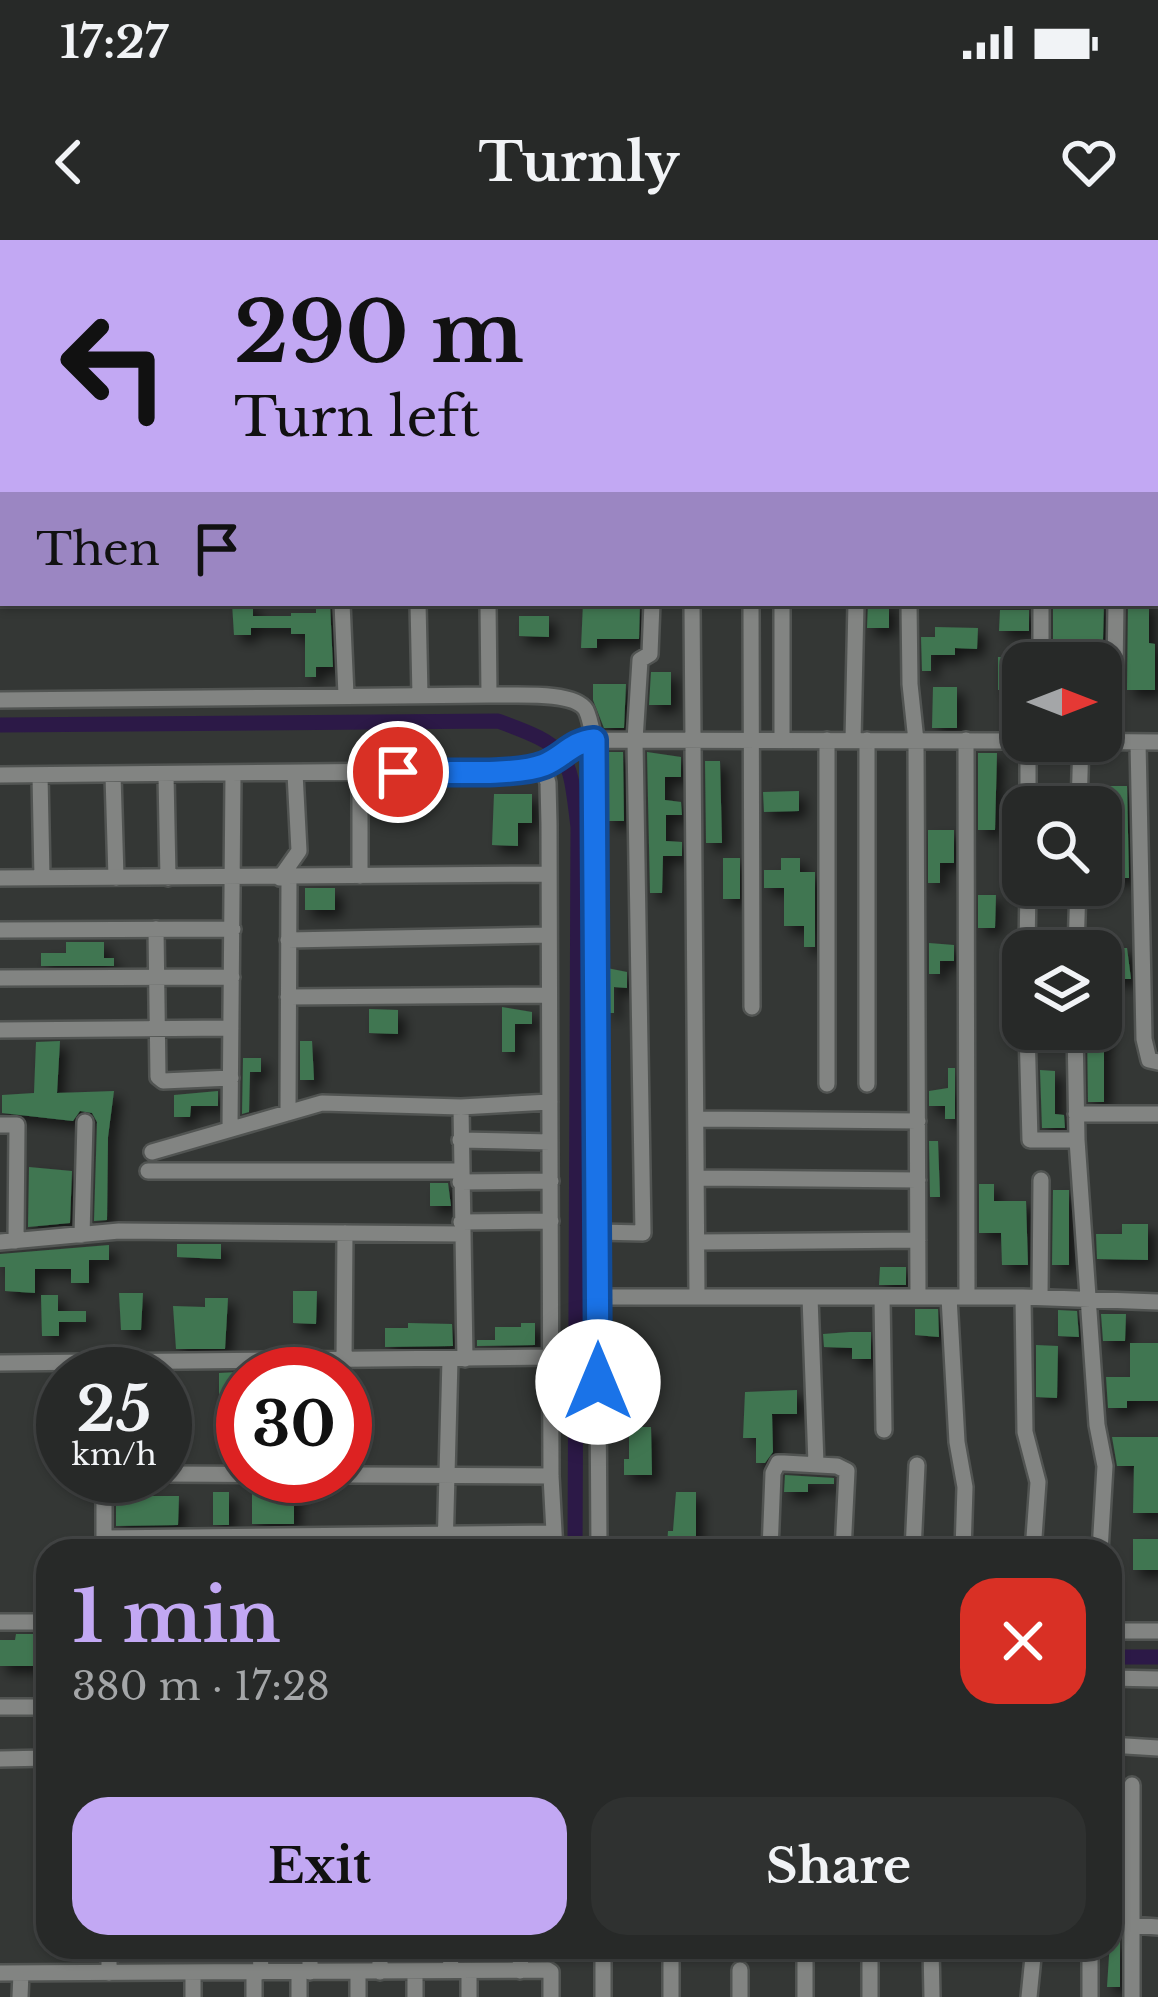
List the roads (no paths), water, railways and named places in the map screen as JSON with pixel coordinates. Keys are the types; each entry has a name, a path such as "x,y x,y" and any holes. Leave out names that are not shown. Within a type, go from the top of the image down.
{"street":[{"path":"343,606 346,694"},
{"path":"418,606 420,696"},
{"path":"488,606 489,695"},
{"path":"597,1232 643,1233 635,740 640,660 650,654 652,606"},
{"path":"692,606 697,1297"},
{"path":"752,606 752,1007"},
{"path":"782,606 782,740"},
{"path":"856,606 867,1084"},
{"path":"909,606 916,741 918,1297"},
{"path":"1041,606 1041,642"},
{"path":"1115,642 1116,606"},
{"path":"0,700 489,695 560,697 586,710 594,740 598,1539"},
{"path":"0,775 513,770 546,763 572,744 594,740 1002,741"},
{"path":"827,740 827,1084"},
{"path":"966,740 967,1297"},
{"path":"1122,742 1158,742"},
{"path":"1138,742 1144,1039 1149,1060 1158,1062"},
{"path":"546,763 554,1539"},
{"path":"360,772 360,877"},
{"path":"288,1113 289,940 284,878 299,851 295,773"},
{"path":"230,1129 233,774"},
{"path":"40,775 42,878"},
{"path":"113,775 116,878"},
{"path":"166,775 168,878"},
{"path":"0,878 549,874"},
{"path":"156,929 159,1080 231,1078"},
{"path":"0,931 232,929"},
{"path":"289,940 549,935"},
{"path":"0,978 232,977"},
{"path":"288,997 549,995"},
{"path":"0,1030 231,1028"},
{"path":"1028,1050 1030,1140 1077,1140"},
{"path":"1075,1050 1097,1425 1105,1466 1101,1539"},
{"path":"152,1152 322,1103 460,1107 550,1102"},
{"path":"446,1539 457,1359 460,1107"},
{"path":"1076,1114 1158,1114"},
{"path":"696,1119 918,1121"},
{"path":"82,1235 85,1122"},
{"path":"0,1125 16,1125 8,1241 119,1231 345,1233 551,1221"},
{"path":"460,1140 550,1142"},
{"path":"148,1172 550,1181"},
{"path":"697,1178 918,1180"},
{"path":"1034,1539 1038,1472 1025,1432 1041,1180"},
{"path":"344,1347 345,1233"},
{"path":"697,1242 918,1240"},
{"path":"597,1297 1158,1301"},
{"path":"810,1297 816,1464"},
{"path":"882,1297 884,1430"},
{"path":"949,1297 957,1442 964,1471 963,1539"},
{"path":"372,1361 553,1357"},
{"path":"0,1363 36,1364"},
{"path":"771,1539 778,1463 837,1466 847,1471 844,1539"},
{"path":"914,1539 917,1465"},
{"path":"192,1474 551,1476"},
{"path":"104,1503 104,1539"},
{"path":"275,1539 554,1533"},
{"path":"0,1622 36,1622"},
{"path":"1122,1631 1158,1631"},
{"path":"1122,1678 1158,1679"},
{"path":"0,1707 36,1707"},
{"path":"1122,1746 1158,1748"},
{"path":"0,1759 36,1758"},
{"path":"1132,1785 1132,1997"},
{"path":"1132,1925 1158,1928"},
{"path":"109,1959 109,1973"},
{"path":"254,1997 259,1959"},
{"path":"298,1997 307,1959"},
{"path":"380,1959 380,1972"},
{"path":"450,1959 451,1971"},
{"path":"520,1959 520,1971"},
{"path":"603,1959 603,1997"},
{"path":"671,1959 671,1997"},
{"path":"805,1997 806,1959"},
{"path":"870,1959 870,1997"},
{"path":"931,1959 932,1997"},
{"path":"1029,1997 1033,1959"},
{"path":"1090,1959 1090,1997"},
{"path":"740,1970 740,1997"},
{"path":"415,1971 415,1997"},
{"path":"469,1971 469,1997"},
{"path":"0,1973 550,1971 551,1997"},
{"path":"193,1972 193,1997"},
{"path":"358,1972 358,1997"},
{"path":"20,1997 21,1973"}],"waterway":[{"path":"0,725 498,721 540,738 562,756 572,782 578,827 575,1539"},
{"path":"1122,1657 1158,1657"}]}
